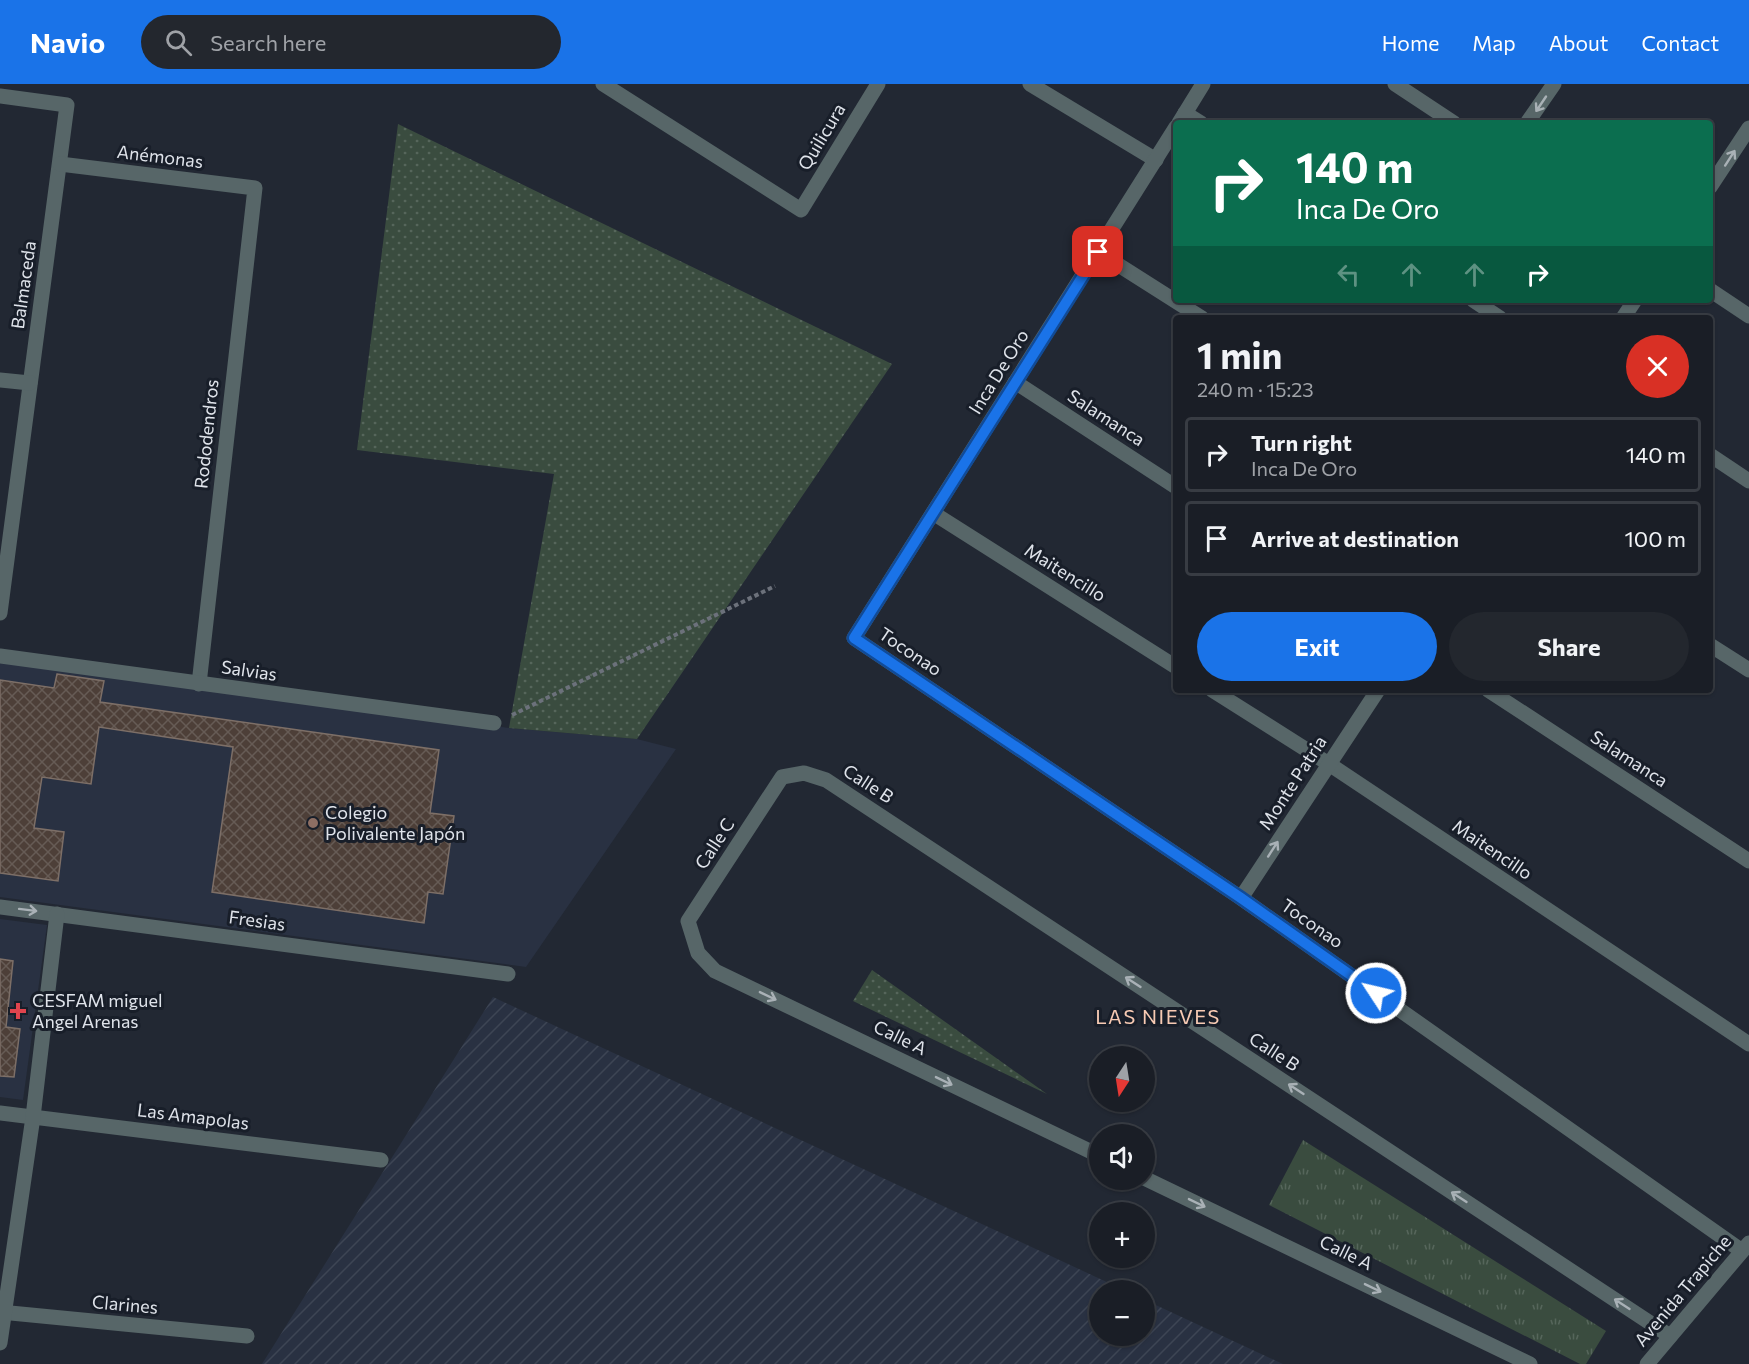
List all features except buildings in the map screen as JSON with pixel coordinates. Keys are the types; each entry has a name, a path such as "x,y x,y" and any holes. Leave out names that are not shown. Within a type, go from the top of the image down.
{"street":[{"name":"Quilicura","path":"603,84 801,210 878,84"},
{"path":"1030,84 1156,160"},
{"path":"1182,118 1203,84"},
{"path":"1395,84 1449,120"},
{"path":"1529,120 1554,84"},
{"name":"Balmaceda","path":"0,96 67,105 0,613"},
{"path":"1713,182 1749,128"},
{"name":"Inca De Oro","path":"854,638 1173,133"},
{"name":"Anémonas","path":"60,164 255,188"},
{"name":"Rododendros","path":"199,684 255,188"},
{"path":"1098,252 1173,300"},
{"path":"1713,292 1749,316"},
{"path":"1178,303 1197,315"},
{"path":"1478,303 1496,315"},
{"path":"0,380 30,383"},
{"name":"Salamanca","path":"1015,382 1173,485"},
{"path":"1713,457 1749,481"},
{"name":"Maitencillo","path":"933,513 1173,665"},
{"name":"Toconao","path":"854,638 1241,898 1746,1247"},
{"path":"1713,647 1749,670"},
{"name":"Salvias","path":"0,656 494,723"},
{"name":"Maitencillo","path":"1217,693 1329,764 1749,1044"},
{"name":"Monte Patria","path":"1241,898 1376,693"},
{"name":"Salamanca","path":"1493,693 1749,861"},
{"name":"Calle C","path":"715,971 698,953 688,921 782,777 804,773 826,780"},
{"name":"Calle B","path":"826,780 1670,1336"},
{"name":"Fresias","path":"0,907 508,974"},
{"path":"0,1343 33,1117 57,914"},
{"name":"Calle A","path":"715,971 1089,1151"},
{"name":"Las Amapolas","path":"0,1113 381,1160"},
{"name":"Calle A","path":"1155,1183 1530,1364"},
{"name":"Avenida Trapiche","path":"1647,1364 1746,1247"},
{"name":"Clarines","path":"3,1313 247,1336"}],"path":[{"path":"494,723 775,586"}],"shaded area":[{"name":"Colegio Polivalente Japón","path":"0,658 509,728 637,739 676,749 526,967 0,897"},
{"name":"CESFAM miguel Angel Arenas","path":"0,919 47,925 23,1100 0,1097"},
{"path":"493,997 1102,1280 1089,1280 1089,1346 1155,1346 1155,1305 1283,1364 262,1364"}],"green space":[{"path":"398,124 892,364 637,739 509,728 554,474 357,450"},
{"path":"872,970 1047,1094 853,1001"},
{"path":"1303,1140 1606,1331 1586,1364 1580,1364 1269,1205"}],"place":[{"name":"Colegio Polivalente Japón","path":"313,823"},
{"name":"CESFAM miguel Angel Arenas","path":"18,1011"}],"district":[{"name":"LAS NIEVES","path":"1158,1017"}],"route":[{"path":"1098,252 854,638 1241,898 1376,993"}]}
